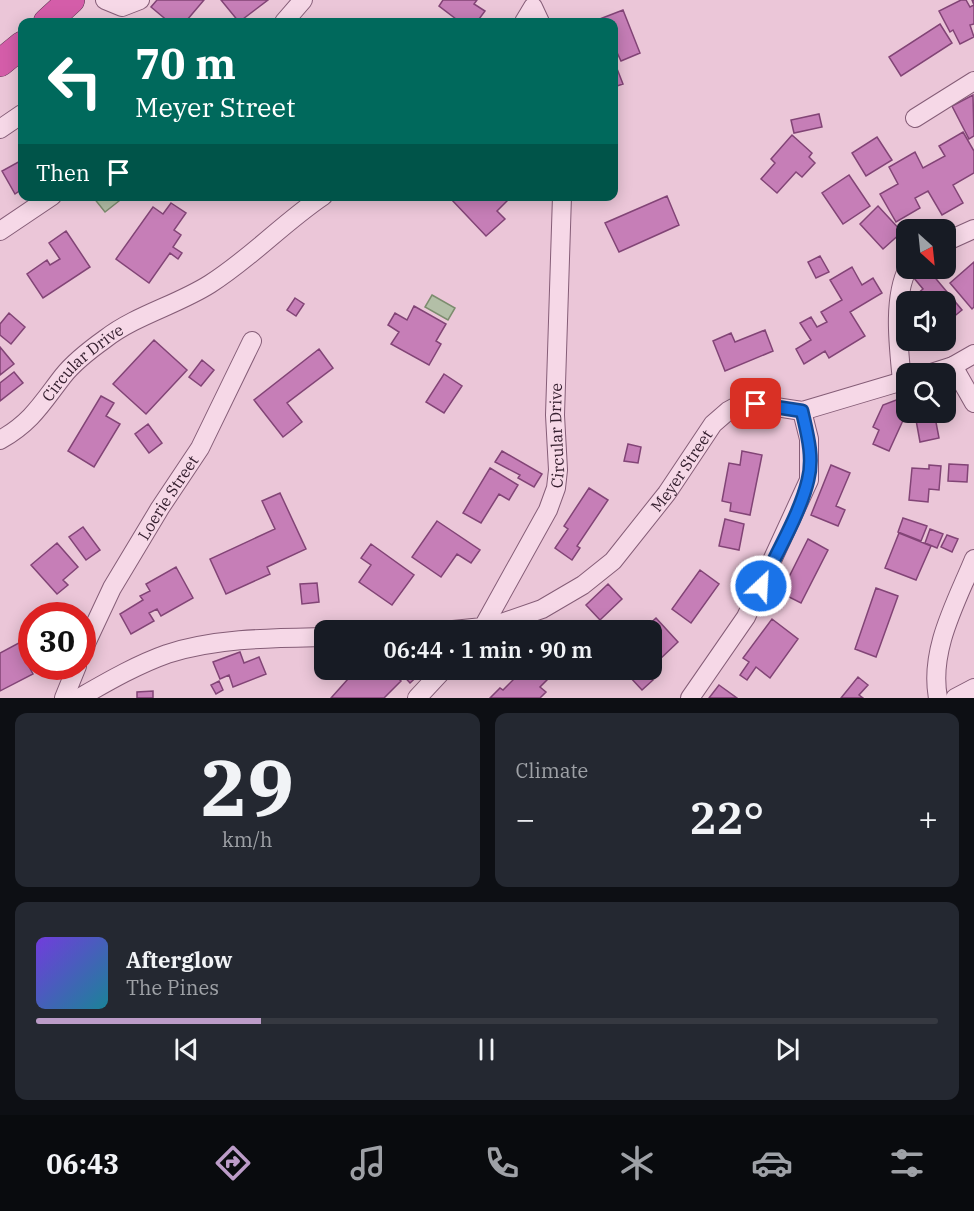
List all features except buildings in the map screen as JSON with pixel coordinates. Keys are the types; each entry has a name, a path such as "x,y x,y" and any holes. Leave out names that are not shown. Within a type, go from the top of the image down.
{"highway":[{"path":"51,18 71,0"},
{"path":"0,63 18,48"}],"street":[{"path":"105,0 122,7 140,0"},
{"path":"287,18 303,0"},
{"path":"915,118 974,81"},
{"path":"0,129 18,117"},
{"path":"0,231 45,201"},
{"name":"Circular Drive","path":"0,440 18,430 38,412 65,374 106,338 209,285 240,263 290,218 316,201"},
{"name":"Circular Drive","path":"487,620 548,510 556,488 558,470 555,415 562,201"},
{"path":"956,237 974,229"},
{"path":"902,363 898,328 905,279"},
{"name":"Loerie Street","path":"96,622 112,588 159,508 200,447 252,341"},
{"path":"956,364 974,354"},
{"path":"956,371 974,404"},
{"name":"Meyer Street","path":"509,620 542,609 583,585 613,561 667,493 713,424 738,405 756,404 802,411 896,383"},
{"path":"690,698 746,617 802,496 808,480 810,460 809,439 802,411"},
{"path":"938,698 935,682 937,660 943,637 974,559"},
{"path":"80,698 136,667 169,654 236,642 314,638"},
{"path":"64,698 71,680"},
{"path":"417,698 434,680"},
{"path":"955,698 974,688"}],"shaded area":[{"path":"96,201 119,201 105,212"},
{"path":"432,295 455,308 448,320 425,307"}],"route":[{"path":"756,404 802,411 809,439 810,460 808,480 799,504 761,586"}]}
